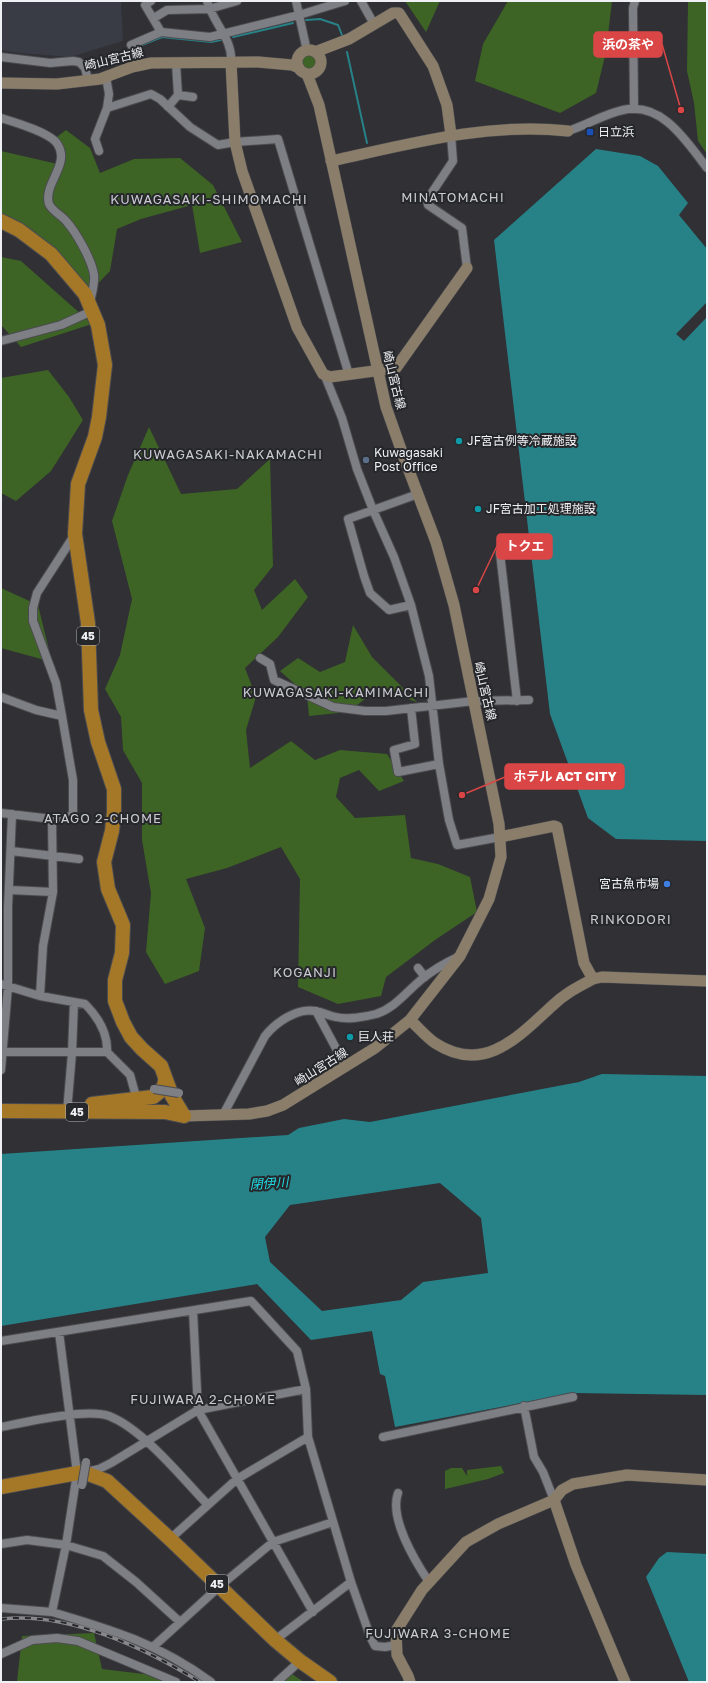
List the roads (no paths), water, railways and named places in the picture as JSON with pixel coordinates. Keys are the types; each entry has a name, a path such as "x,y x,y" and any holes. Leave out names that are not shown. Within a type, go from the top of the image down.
{"highway":[{"name":"45","path":"1,221 19,230 52,254 76,281 91,307 98,325 104,365 99,417 95,437 78,484 75,534 88,623 92,710 98,742 114,789 112,831 104,862 108,889 123,925 122,952 115,980 115,1001 123,1022 131,1037 142,1050 162,1066 165,1072 163,1100"},
{"name":"45","path":"1,1111 67,1108 163,1100 172,1096 184,1116"},
{"name":"45","path":"1,1103 67,1108 153,1097 163,1100 184,1116"},
{"name":"45","path":"107,1103 163,1100"},
{"name":"45","path":"82,1473 107,1481 220,1586 275,1640 300,1661 330,1682"},
{"path":"1,1487 82,1473"}],"street":[{"path":"151,1 145,5 161,32"},
{"path":"154,18 168,10 237,1"},
{"path":"296,1 309,62 396,12 401,14 433,66 447,105 454,160 427,200 428,205 462,228 467,268 396,368 378,372 324,376"},
{"path":"130,45 161,32 210,37 299,15 327,4 345,1"},
{"path":"361,1 374,24"},
{"path":"634,109 633,8 635,1"},
{"path":"208,5 231,48 235,142 245,181 285,296 300,334 324,376 342,418 357,469 394,557 411,604 425,661 433,706 439,764 450,820 457,845 554,826 557,827 584,962 593,979"},
{"path":"1,57 50,63 73,61 79,62 85,68 88,80"},
{"name":"崎山宮古線","path":"1,83 57,84 88,80 106,77 142,64 309,62 378,372 396,436 436,542 452,598 474,701 500,836 501,857 491,892 460,956 410,1020 375,1048 346,1067 299,1096 267,1111 249,1114 184,1116"},
{"path":"168,107 178,96 176,63"},
{"path":"99,152 95,139 107,108 108,86 106,77"},
{"path":"107,108 148,94 154,95 190,127 218,145 235,142 278,139 349,375"},
{"path":"178,96 193,97"},
{"path":"331,161 451,135 540,129 568,131 624,110 634,109 650,112 667,121 689,144 707,168"},
{"path":"1,118 50,137 59,145 61,157 59,168 50,189 49,201 52,208 68,223 91,265 94,275 91,307 61,325 1,341"},
{"path":"411,604 389,610 370,593 348,519 418,494"},
{"path":"1,813 52,819 73,816 73,780 56,683 33,621 37,593 75,534"},
{"path":"500,553 517,701"},
{"path":"260,658 270,664 274,680 332,707 365,711 433,706 474,701 529,700"},
{"path":"1,697 36,710 62,716"},
{"path":"411,708 415,744 394,750 398,772 439,764"},
{"path":"1,1070 5,986 5,908 10,890 12,814"},
{"path":"40,996 43,946 53,892 54,855 52,819"},
{"path":"11,851 78,859"},
{"path":"10,890 53,892"},
{"path":"223,1115 265,1036 271,1029 286,1018 300,1012 316,1011 337,1018 365,1016 389,1008 424,977 449,961 460,956"},
{"path":"418,968 424,977"},
{"path":"410,1020 434,1042 447,1049 459,1053 487,1054 516,1038 572,990 593,979 602,977 707,981"},
{"path":"5,986 40,996 85,1004 92,1012 106,1035 107,1052 130,1075 137,1100"},
{"path":"67,1108 72,1053 74,1002"},
{"path":"316,1011 346,1067"},
{"path":"1,1052 107,1052"},
{"path":"1,1341 251,1301 297,1351 306,1389 308,1436 351,1582 375,1646 385,1647 396,1645"},
{"path":"193,1311 198,1410 313,1612"},
{"path":"52,1612 82,1473 69,1415 59,1332"},
{"path":"82,1473 99,1469 147,1442 198,1410 306,1389"},
{"path":"383,1436 574,1397"},
{"path":"524,1406 534,1457 543,1472 576,1565 624,1682"},
{"path":"1,1427 69,1415 109,1416 147,1442 208,1505"},
{"path":"170,1539 237,1479 308,1436"},
{"path":"410,1682 397,1656 396,1631 422,1590 466,1542 498,1524 554,1500 562,1490 573,1484 600,1478 627,1475 707,1480"},
{"path":"398,1493 396,1504 402,1530 416,1563 429,1582"},
{"path":"154,1646 220,1586 273,1542 333,1522"},
{"path":"1,1544 27,1540 66,1546 103,1556 136,1582 180,1622"},
{"path":"275,1640 351,1582"},
{"path":"1,1608 52,1612 117,1632 154,1646 212,1682"},
{"path":"1,1654 32,1640 57,1638 78,1641 176,1682"},
{"path":"277,1682 300,1661"}],"water":[{"path":"596,149 640,156 658,166 688,203 679,215 707,249 707,841 616,839 588,818 550,714 494,240"},
{"name":"閉伊川","path":"602,1074 707,1076 707,1395 574,1393 395,1427 385,1376 380,1374 372,1331 311,1340 257,1284 1,1326 1,1154 288,1135 299,1128 344,1119 370,1122 579,1082","holes":["440,1183 481,1218 488,1273 423,1282 401,1300 322,1311 270,1262 265,1237 290,1205"]},
{"path":"667,1552 707,1554 707,1682 689,1682 646,1577 659,1558"}],"waterway":[{"path":"306,20 320,19 338,25 342,35"},
{"path":"233,37 293,23"},
{"path":"132,49 162,37 211,42 221,40"},
{"path":"347,52 367,143"}],"railway":[{"path":"1,1619 27,1618 79,1626 131,1645 200,1682"}],"place":[{"name":"浜の茶や","path":"681,110"},
{"name":"日立浜","path":"590,132"},
{"name":"JF宮古例等冷蔵施設","path":"459,441"},
{"name":"Kuwagasaki Post Office","path":"366,460"},
{"name":"JF宮古加工処理施設","path":"478,509"},
{"name":"トクエ","path":"476,590"},
{"name":"ホテル ACT CITY","path":"462,795"},
{"name":"宮古魚市場","path":"667,884"},
{"name":"巨人荘","path":"350,1037"}],"district":[{"name":"MINATOMACHI","path":"453,197"},
{"name":"KUWAGASAKI-SHIMOMACHI","path":"209,199"},
{"name":"KUWAGASAKI-NAKAMACHI","path":"228,454"},
{"name":"KUWAGASAKI-KAMIMACHI","path":"336,692"},
{"name":"ATAGO 2-CHOME","path":"103,818"},
{"name":"RINKODORI","path":"631,919"},
{"name":"KOGANJI","path":"305,972"},
{"name":"FUJIWARA 2-CHOME","path":"203,1399"},
{"name":"FUJIWARA 3-CHOME","path":"438,1633"}]}
